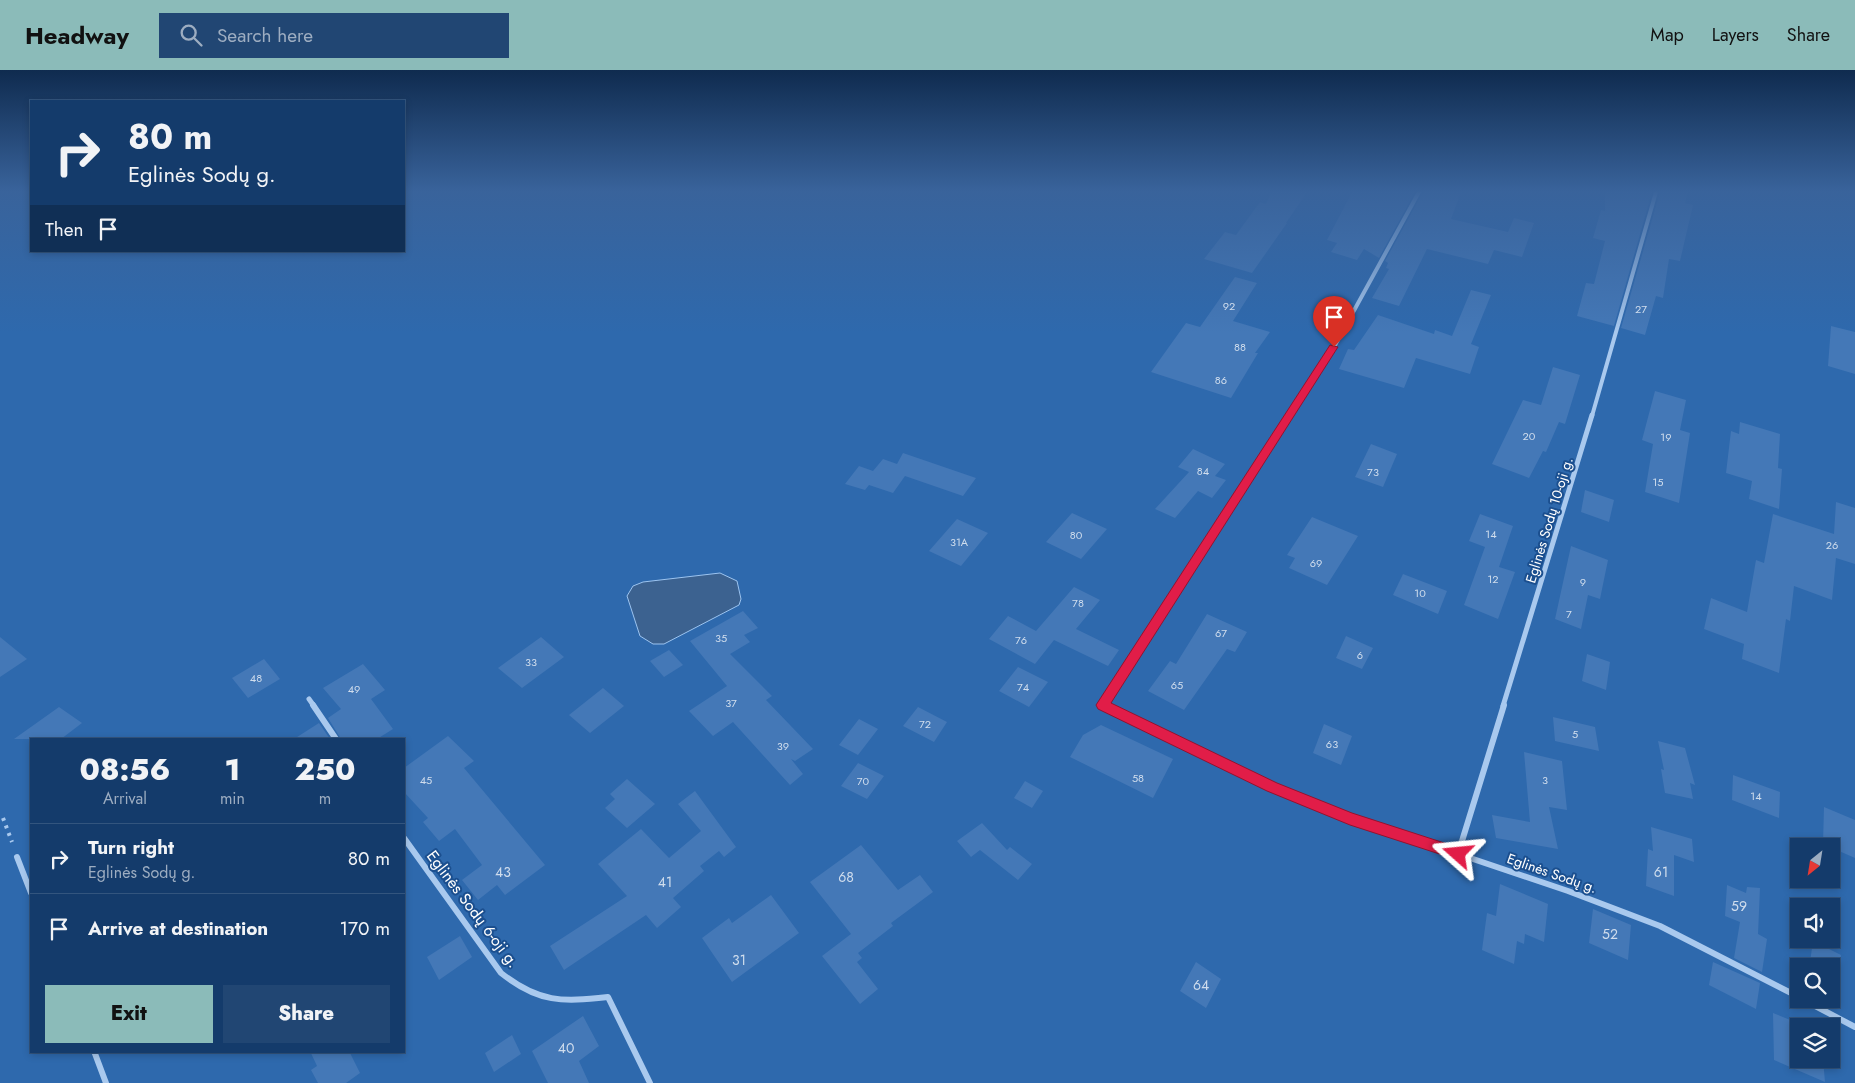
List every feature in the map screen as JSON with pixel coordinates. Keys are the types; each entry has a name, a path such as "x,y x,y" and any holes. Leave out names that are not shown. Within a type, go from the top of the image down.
{"street":[{"name":"Eglinės Sodų g.","path":"1393,239 1334,347 1103,705 1272,787 1350,819 1458,854 1639,917 1698,942 1790,993"},
{"name":"Eglinės Sodų 10-oji g.","path":"1458,854 1593,413 1643,239"},
{"path":"309,699 335,738"},
{"name":"Eglinės Sodų 6-oji g.","path":"405,839 501,973 520,990 538,998 564,1001 608,997 650,1083"},
{"path":"17,857 30,890"},
{"name":"Eglinės Sodų g.","path":"1819,1008 1855,1027"},
{"path":"95,1053 106,1083"}],"path":[{"path":"4,818 17,857"}],"shaded area":[{"path":"0,239 30,239 30,252 405,252 405,239 1855,239 1855,1083 0,1083"},
{"path":"720,573 737,581 741,599 739,605 664,644 653,644 640,636 627,596 633,586 643,582"}],"building":[{"path":"1219,239 1276,239 1252,273 1204,259"},
{"path":"1389,239 1379,258 1364,249 1357,260 1331,252 1337,243 1327,240"},
{"path":"1397,239 1528,239 1522,257 1494,250 1488,264 1427,249 1399,306 1372,298 1389,269 1386,268 1388,263 1385,261"},
{"path":"1598,239 1639,239 1614,326 1577,316 1586,283 1594,284 1605,241"},
{"path":"1646,239 1685,239 1680,261 1669,259 1663,298 1656,296 1645,335 1621,328"},
{"path":"1235,277 1257,283 1233,321 1270,332 1255,353 1258,353 1231,398 1151,372 1186,323 1200,327"},
{"path":"1471,290 1491,295 1471,344 1479,347 1470,374 1416,358 1404,388 1339,369 1348,349 1354,350 1378,315 1434,334 1435,330 1452,336"},
{"path":"1831,326 1855,332 1855,374 1828,366"},
{"path":"1553,367 1580,375 1565,424 1559,422 1546,452 1543,451 1529,478 1492,464 1523,400 1541,405"},
{"path":"1655,391 1686,400 1680,430 1690,433 1679,503 1645,492 1653,444 1642,440"},
{"path":"1740,422 1780,434 1778,468 1782,469 1779,509 1749,499 1752,481 1726,473 1731,431 1739,434"},
{"path":"1371,444 1397,454 1383,487 1355,477"},
{"path":"1193,449 1225,464 1215,476 1226,480 1212,498 1198,491 1175,518 1155,509 1189,472 1178,467"},
{"path":"903,453 976,478 963,496 905,476 893,493 869,485 865,490 845,484 859,466 873,471 883,459 897,464"},
{"path":"1585,490 1614,500 1609,522 1581,512"},
{"path":"1836,502 1855,508 1855,564 1836,558 1832,600 1794,586 1790,621 1786,619 1779,673 1742,659 1744,644 1704,629 1711,598 1747,612 1756,560 1764,563 1773,514 1834,534"},
{"path":"1072,513 1107,529 1081,559 1046,542"},
{"path":"1480,514 1513,526 1499,567 1515,572 1498,619 1464,605 1485,547 1469,541"},
{"path":"1312,517 1358,536 1327,585 1289,568 1295,558 1287,555"},
{"path":"957,519 988,533 961,566 929,551"},
{"path":"1571,546 1608,560 1600,599 1588,595 1581,629 1555,619"},
{"path":"1403,574 1447,591 1438,614 1393,595"},
{"path":"1074,587 1100,600 1076,629 1119,650 1108,666 1054,640 1035,664 989,639 1008,616 1036,631"},
{"path":"743,611 758,628 744,635 750,642 730,654 772,696 766,700 813,749 795,761 791,759 803,774 790,785 733,722 713,736 689,711 727,686 690,641"},
{"path":"1207,614 1247,632 1235,652 1227,649 1184,710 1148,691 1170,661 1176,664"},
{"path":"1346,636 1373,648 1362,669 1336,658"},
{"path":"0,637 27,659 0,677"},
{"path":"541,637 564,657 522,688 498,668"},
{"path":"669,650 683,665 664,677 650,661"},
{"path":"1587,654 1610,662 1606,690 1582,681"},
{"path":"264,659 280,679 248,698 232,678"},
{"path":"363,664 385,690 371,699 393,729 379,738 340,738 328,718 341,709 323,688"},
{"path":"1018,667 1048,682 1029,707 999,691"},
{"path":"603,688 624,706 590,733 569,715"},
{"path":"59,707 82,723 62,738 14,739"},
{"path":"918,707 947,722 934,742 903,726"},
{"path":"1553,717 1595,727 1599,751 1555,741"},
{"path":"859,719 878,729 858,755 839,745"},
{"path":"319,723 329,738 296,738"},
{"path":"1324,724 1352,736 1341,765 1313,753"},
{"path":"1101,725 1173,759 1153,798 1070,757 1083,735"},
{"path":"448,736 474,761 464,768 545,865 505,895 497,885 478,900 462,880 482,865 455,829 439,841 423,822 428,818 405,793 405,767"},
{"path":"1658,741 1685,748 1695,785 1690,783 1693,799 1665,793 1661,769 1664,770"},
{"path":"1524,752 1562,761 1567,810 1549,807 1558,849 1496,838 1492,815 1530,822"},
{"path":"858,763 884,776 867,799 841,786"},
{"path":"1733,775 1780,792 1779,818 1732,800"},
{"path":"627,779 655,804 627,828 605,808 615,799 610,794"},
{"path":"1025,781 1043,791 1032,808 1014,798"},
{"path":"695,791 736,847 724,857 719,851 700,866 704,871 673,898 681,907 657,928 646,915 564,970 550,946 627,896 598,864 641,829 669,858 701,831 678,804"},
{"path":"1824,807 1855,820 1855,858 1840,851 1840,838 1823,838"},
{"path":"982,823 1007,850 1010,847 1032,864 1018,880 980,850 971,857 957,841"},
{"path":"1651,827 1692,839 1694,862 1674,855 1674,896 1646,886 1648,849 1653,851"},
{"path":"861,845 898,890 920,875 933,892 891,923 893,926 858,953 862,958 857,962 878,989 860,1004 822,956 851,934 810,882"},
{"path":"1500,884 1548,904 1544,942 1525,934 1524,944 1517,941 1514,964 1482,950 1487,913 1496,916"},
{"path":"1727,885 1746,893 1747,887 1760,888 1758,934 1767,939 1762,972 1734,958 1740,922 1725,916"},
{"path":"771,895 799,933 732,982 702,938 729,918 732,923"},
{"path":"1593,909 1631,925 1628,960 1589,943"},
{"path":"460,936 472,957 439,980 427,957"},
{"path":"1812,948 1827,948 1841,955 1840,966 1840,958 1811,958"},
{"path":"1196,962 1221,979 1206,1008 1180,991"},
{"path":"1713,962 1760,983 1756,1009 1709,985"},
{"path":"1773,1013 1790,1020 1790,1067 1774,1060"},
{"path":"583,1016 599,1046 579,1061 589,1083 548,1083 532,1051"},
{"path":"512,1035 521,1054 494,1072 485,1053"},
{"path":"311,1053 350,1053 360,1073 346,1083 318,1083 311,1070 317,1066"},
{"path":"1793,1068 1824,1068 1825,1082"}],"route":[{"path":"1334,347 1103,705 1272,787 1350,819 1458,854"}]}
